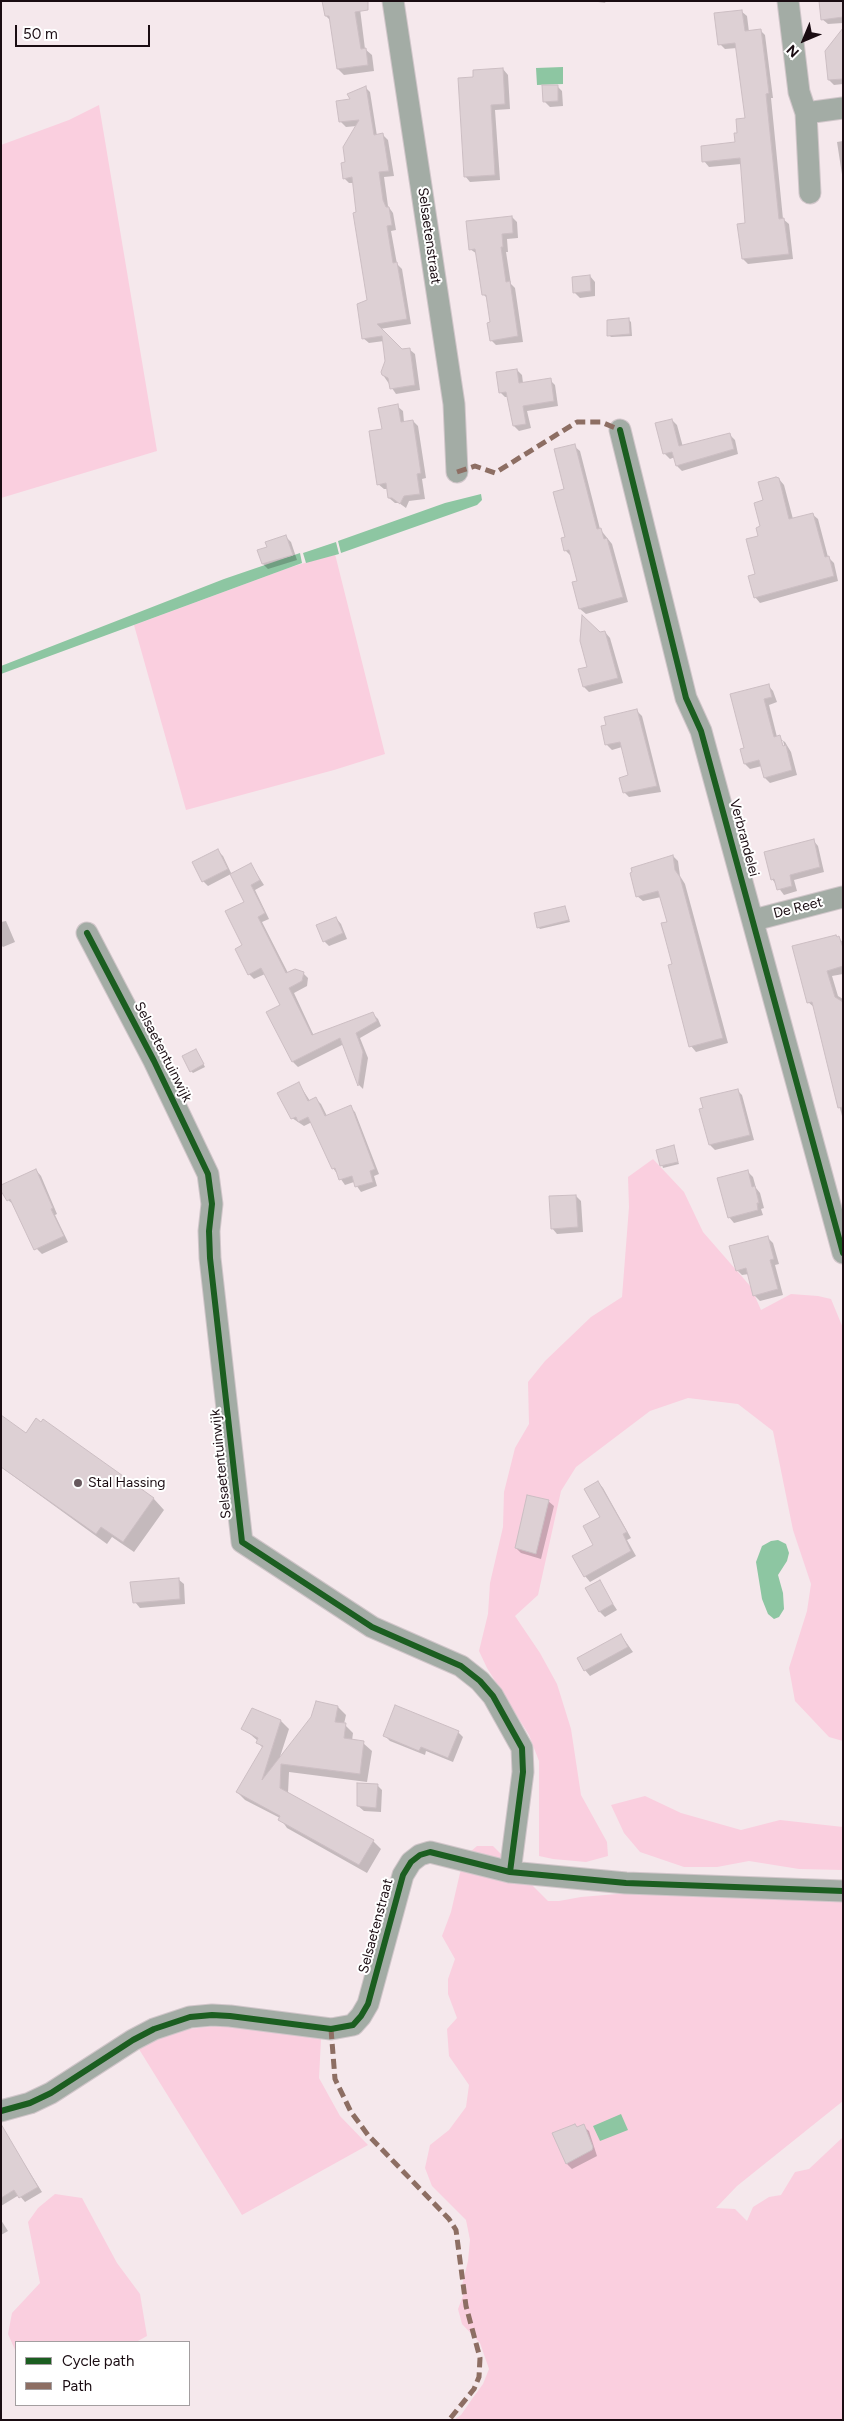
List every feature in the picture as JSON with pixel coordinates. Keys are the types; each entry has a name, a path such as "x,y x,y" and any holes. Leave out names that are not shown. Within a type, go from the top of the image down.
{"street":[{"name":"Selsaetenstraat","path":"393,1 454,404 457,472"},
{"path":"788,1 799,92 806,113 810,193"},
{"path":"806,113 843,108"},
{"name":"Verbrandelei","path":"620,430 686,698 701,731 754,920 843,1253"},
{"name":"De Reet","path":"754,920 843,897"},
{"name":"Selsaetentuinwijk","path":"87,933 162,1077 208,1174 212,1204 209,1231 210,1258 242,1542 372,1627 461,1666 480,1681 493,1696 522,1748 523,1772 510,1872"},
{"name":"Selsaetenstraat","path":"1,2111 30,2103 51,2093 133,2040 154,2029 190,2017 212,2014 331,2029 353,2025 368,2004 403,1874 411,1862 420,1855 430,1852 510,1872 626,1883 843,1891"}],"shaded area":[{"path":"563,67 563,84 537,85 536,68"},
{"path":"99,105 157,451 1,498 1,145 69,120"},
{"path":"481,494 482,500 477,505 341,553 338,541 445,503"},
{"path":"336,542 339,554 306,563 303,553"},
{"path":"300,553 302,563 1,674 1,666 224,579"},
{"path":"335,554 385,754 334,770 186,810 134,625 291,567"},
{"path":"653,1159 684,1192 703,1232 751,1287 761,1310 791,1294 818,1296 831,1299 843,1328 843,1741 829,1737 795,1701 789,1668 807,1611 811,1584 793,1530 773,1431 738,1404 688,1398 650,1411 576,1467 561,1491 538,1595 515,1616 540,1653 557,1684 571,1729 581,1795 607,1842 608,1856 586,1862 553,1859 539,1856 539,1761 529,1735 487,1668 479,1651 488,1614 490,1583 503,1527 504,1492 515,1448 529,1424 528,1382 545,1361 591,1317 622,1297 629,1207 628,1177"},
{"path":"778,1540 786,1544 789,1553 787,1561 778,1575 783,1593 784,1609 779,1617 774,1619 768,1614 762,1599 756,1562 762,1546 771,1541"},
{"path":"645,1796 681,1813 741,1830 780,1820 843,1827 843,1870 799,1869 749,1861 717,1867 684,1867 640,1852 624,1833 611,1805"},
{"path":"477,1846 493,1846 548,1901 641,1892 843,1902 843,2101 737,2186 716,2208 735,2209 747,2221 753,2207 769,2197 781,2195 795,2172 809,2169 843,2137 843,2420 454,2420 461,2415 483,2384 489,2369 480,2343 462,2324 458,2309 463,2296 462,2285 468,2261 470,2240 466,2220 432,2186 425,2168 430,2145 449,2130 466,2107 469,2085 449,2056 447,2029 457,2018 448,1994 448,1979 455,1959 442,1936 451,1912 460,1873 470,1852"},
{"path":"227,2025 321,2039 319,2078 340,2116 368,2145 242,2215 137,2046 179,2030"},
{"path":"621,2114 628,2130 600,2141 593,2126"},
{"path":"55,2194 82,2198 117,2263 140,2294 147,2336 138,2341 15,2341 15,2350 8,2334 12,2313 40,2283 28,2222 38,2208"}],"building":[{"path":"322,1 368,1 368,10 355,12 361,49 366,48 368,65 337,69 329,16 325,16"},
{"path":"819,1 843,1 843,17 821,20"},
{"path":"742,10 745,31 761,29 769,93 766,94 779,219 784,218 789,254 742,259 737,224 745,223 740,158 702,162 701,146 735,142 734,133 737,133 736,119 745,118 735,43 718,45 714,13"},
{"path":"843,28 843,79 828,80 825,51"},
{"path":"503,68 505,104 491,105 495,175 464,177 458,78 473,77 473,70"},
{"path":"542,85 558,85 558,101 543,102"},
{"path":"366,86 374,135 383,133 389,171 379,172 383,200 386,207 389,207 392,225 387,226 393,263 397,262 407,319 377,324 402,349 410,348 415,385 390,389 388,378 382,375 381,372 385,361 382,336 362,339 357,304 367,300 353,213 356,212 352,177 343,179 341,163 345,162 343,147 359,120 339,122 336,101 350,99 347,94"},
{"path":"512,216 513,233 502,234 503,247 501,247 506,282 510,281 518,336 490,341 487,323 490,322 486,295 482,295 475,249 469,250 466,221"},
{"path":"590,275 591,291 573,293 572,277"},
{"path":"629,318 630,334 607,336 607,320"},
{"path":"517,369 519,383 551,378 554,401 523,406 526,424 513,426 506,392 499,393 496,372"},
{"path":"398,404 401,422 413,420 421,473 417,474 420,494 404,496 400,504 392,498 388,498 386,483 377,485 369,431 382,429 378,408"},
{"path":"672,419 679,446 730,433 734,449 676,466 672,452 663,454 655,423"},
{"path":"575,444 597,529 601,528 604,539 607,538 623,597 579,609 572,582 577,581 569,550 564,551 561,538 565,537 553,492 564,489 554,449"},
{"path":"776,477 779,478 789,519 813,513 825,557 829,556 834,576 754,598 748,576 755,574 746,539 758,536 756,528 760,526 754,503 763,500 758,482"},
{"path":"286,535 293,555 262,564 257,550 267,547 265,542"},
{"path":"582,615 600,632 605,631 618,678 583,687 578,669 587,667 580,641"},
{"path":"769,684 772,697 764,699 774,737 780,735 783,746 786,745 792,770 764,778 759,760 744,764 740,749 744,748 730,694"},
{"path":"637,709 657,786 623,793 619,778 628,775 620,742 605,745 601,726 606,725 604,717"},
{"path":"814,839 820,867 790,875 792,886 777,890 774,879 771,880 764,852"},
{"path":"218,849 228,869 202,882 192,862"},
{"path":"673,855 675,870 680,877 723,1038 689,1047 668,965 672,964 661,923 667,922 658,891 636,897 630,873 632,872 631,868"},
{"path":"251,863 260,880 251,885 265,913 258,917 286,973 295,969 304,972 302,981 289,988 312,1035 373,1012 377,1021 356,1033 363,1052 358,1086 340,1038 292,1062 266,1012 280,1005 261,968 248,975 235,949 242,945 225,911 244,902 230,874"},
{"path":"565,906 569,920 537,928 534,913"},
{"path":"336,917 343,933 323,942 316,925"},
{"path":"836,935 837,937 839,936 843,948 843,966 827,971 835,997 843,1002 843,1107 838,1108 812,1002 807,1003 792,946"},
{"path":"196,1049 204,1064 190,1072 182,1056"},
{"path":"299,1082 308,1101 316,1097 325,1116 351,1105 375,1169 370,1171 373,1182 355,1187 352,1176 339,1180 335,1168 332,1169 308,1117 298,1122 296,1117 291,1119 277,1093"},
{"path":"738,1089 750,1135 709,1145 699,1109 703,1108 700,1098"},
{"path":"674,1145 678,1162 660,1166 656,1150"},
{"path":"36,1169 53,1208 51,1209 64,1236 34,1250 10,1199 7,1201 1,1191 1,1185"},
{"path":"748,1170 752,1187 755,1186 759,1203 757,1203 758,1210 728,1218 717,1178"},
{"path":"576,1195 578,1227 551,1229 549,1196"},
{"path":"768,1236 774,1259 770,1260 778,1289 753,1296 746,1268 736,1271 729,1246"},
{"name":"Stal Hassing","path":"1,1415 26,1433 36,1418 41,1422 43,1419 154,1498 123,1542 101,1527 96,1534 1,1467"},
{"path":"598,1481 627,1532 623,1534 631,1551 584,1577 572,1556 593,1545 583,1526 600,1517 584,1489"},
{"path":"527,1495 549,1500 536,1554 515,1548"},
{"path":"179,1578 180,1599 133,1603 130,1582"},
{"path":"600,1580 613,1604 599,1612 585,1588"},
{"path":"621,1634 628,1647 584,1671 577,1658"},
{"path":"316,1701 338,1706 335,1722 346,1723 344,1738 364,1741 360,1774 281,1764 280,1788 374,1840 359,1865 278,1820 280,1816 236,1792 263,1746 256,1743 258,1738 241,1729 252,1708 281,1720 262,1780 311,1717"},
{"path":"395,1705 459,1731 448,1758 421,1747 419,1751 383,1736"},
{"path":"357,1783 378,1784 376,1808 357,1806"},
{"path":"1,2124 38,2187 19,2198 14,2190 1,2198"},
{"path":"575,2124 577,2127 584,2124 593,2147 592,2150 566,2164 552,2133"}],"marked path":[{"path":"457,472 475,466 495,473 577,422 601,422 620,430"},
{"path":"331,2029 335,2079 351,2112 368,2135 449,2219 456,2230 466,2306 480,2358 479,2377 474,2389 449,2420"}],"cycle path":[{"path":"620,430 686,698 701,731 843,1253"},
{"path":"87,933 154,1061 208,1174 212,1204 209,1231 210,1258 242,1542 372,1627 461,1666 480,1681 493,1696 522,1748 523,1772 510,1872"},
{"path":"1,2111 30,2103 51,2093 133,2040 154,2029 190,2017 230,2016 331,2029 353,2025 368,2004 403,1875 411,1862 420,1855 430,1852 510,1872 626,1883 843,1891"}],"place":[{"name":"Stal Hassing","path":"78,1483"}]}
